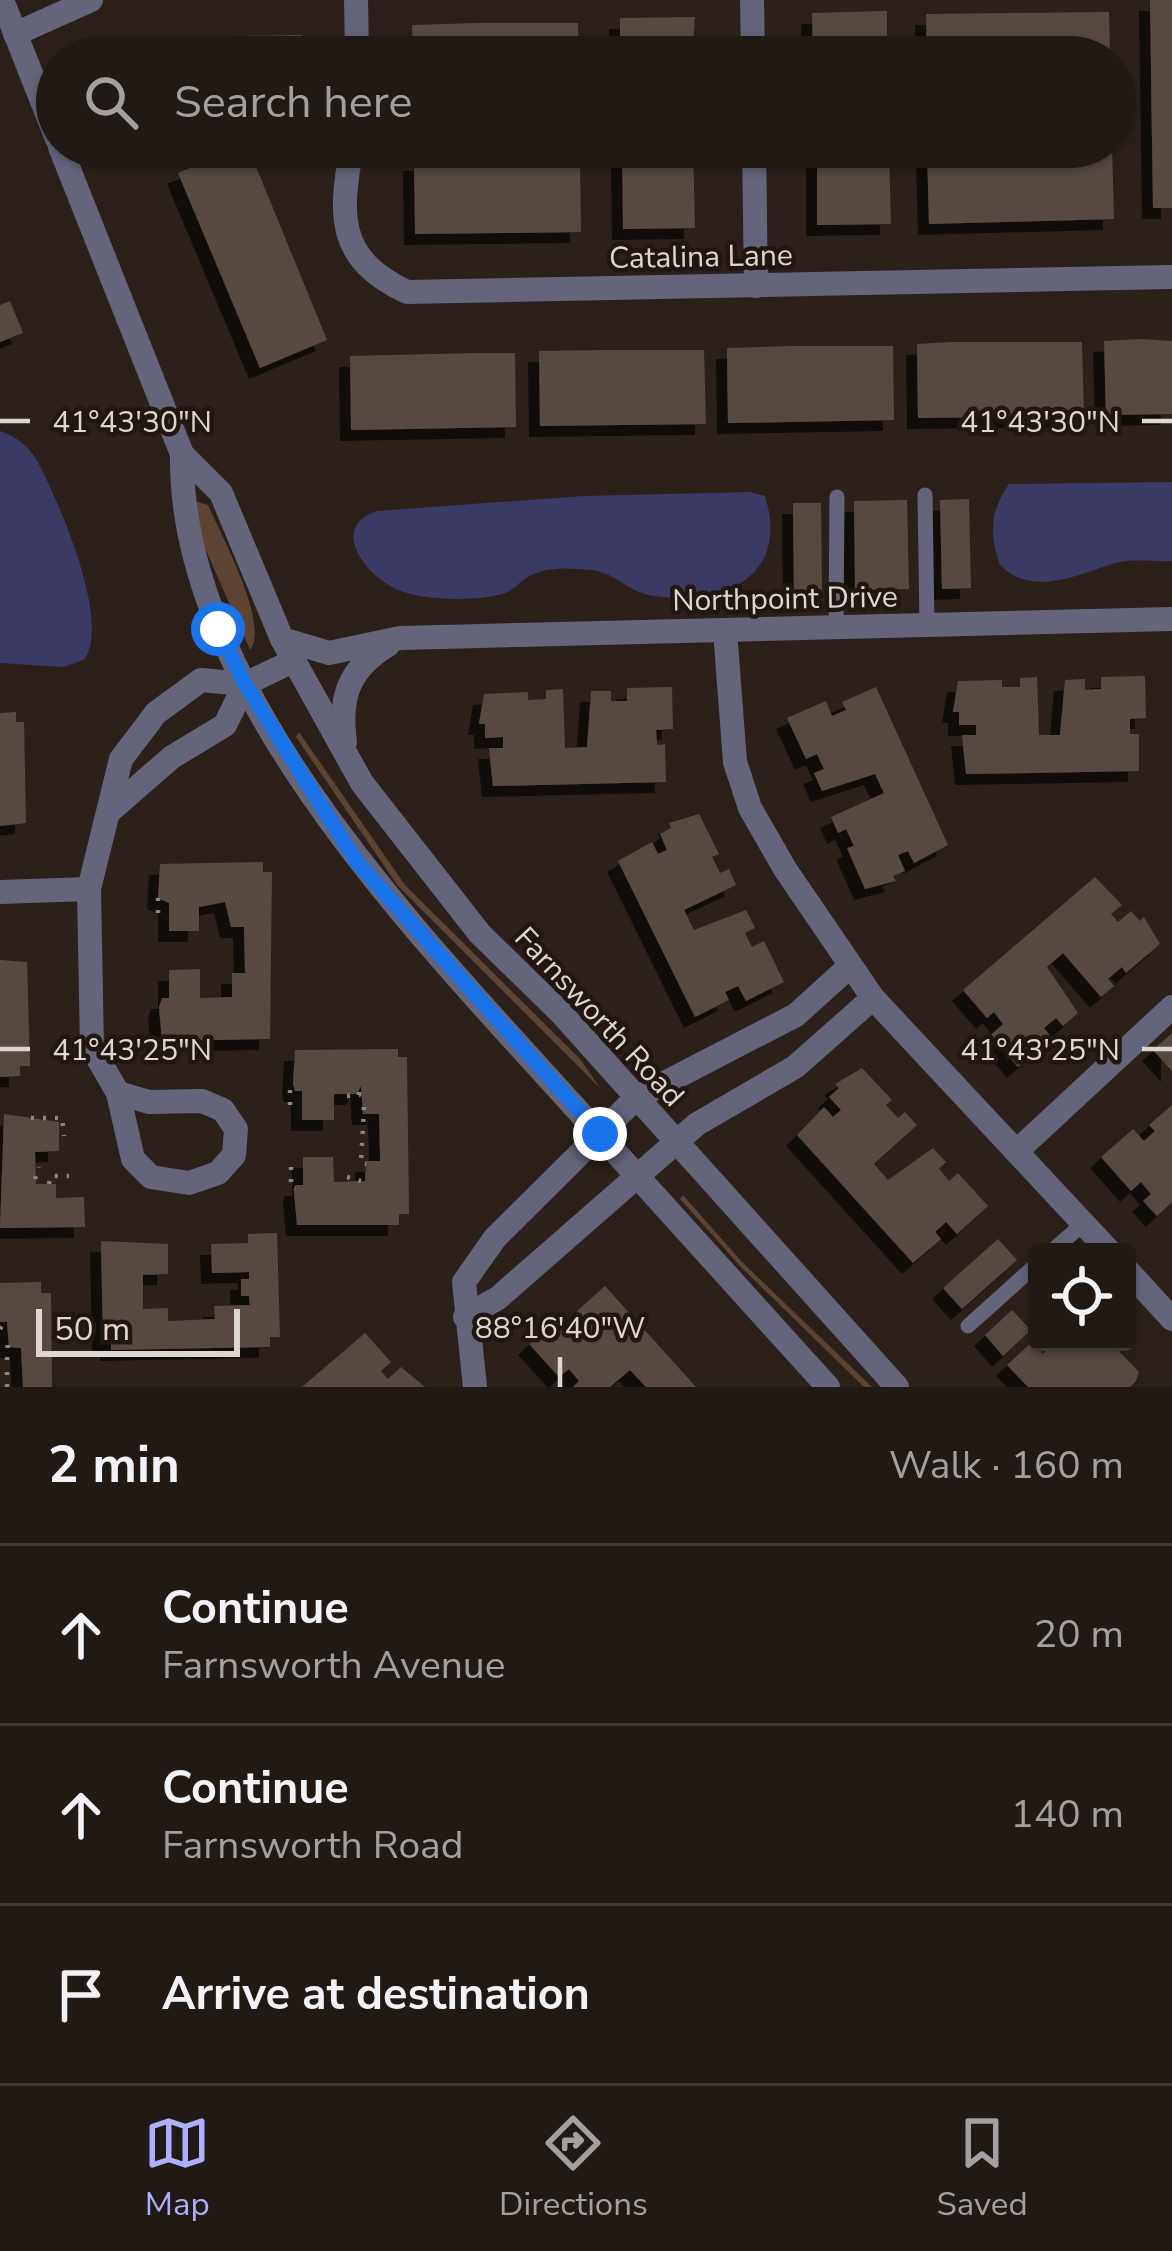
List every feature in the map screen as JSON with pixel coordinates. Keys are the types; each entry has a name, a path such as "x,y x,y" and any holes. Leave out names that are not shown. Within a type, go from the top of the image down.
{"street":[{"path":"2,0 36,87"},
{"path":"15,34 91,0"},
{"path":"356,0 357,36"},
{"path":"752,0 753,36"},
{"path":"68,168 182,454 181,507 218,629 245,684 356,861 828,1387"},
{"name":"Catalina Lane","path":"349,168 343,203 350,245 373,276 407,292 1172,278"},
{"path":"754,168 756,286"},
{"name":"Farnsworth Road","path":"182,454 220,493 287,650 346,757 480,934 561,1013 897,1387"},
{"name":"Northpoint Drive","path":"287,650 329,653 400,638 1172,619"},
{"path":"724,631 729,720 750,808 873,998 1102,1243"},
{"path":"346,757 341,716 349,682 366,660 400,638"},
{"path":"110,811 172,758 225,725 245,684 287,650"},
{"path":"118,1094 149,1102 202,1101 223,1110 236,1129 234,1155 218,1173 189,1183 151,1177 133,1159 118,1094 92,1048 89,889 121,759 156,713 201,680 245,684"},
{"path":"0,892 89,889"},
{"path":"475,1387 464,1282 476,1259 636,1098 796,1015 849,967"},
{"path":"465,1317 498,1298 635,1174 716,1111 795,1067 873,998"},
{"path":"1017,1151 1172,1006"},
{"path":"1136,1280 1172,1319"}],"lane":[{"path":"925,495 927,626"},
{"path":"836,628 837,496"},
{"path":"1061,1243 1084,1223"},
{"path":"968,1326 1028,1272"}],"path":[{"path":"158,898 158,915"},
{"path":"347,1096 359,1095 359,1086"},
{"path":"290,1105 290,1090 295,1087"},
{"path":"364,1106 360,1137 366,1164"},
{"path":"31,1118 62,1118 64,1136"},
{"path":"35,1179 39,1167"},
{"path":"291,1167 291,1187 296,1189"},
{"path":"49,1184 51,1176 68,1176"},
{"path":"347,1177 361,1181"},
{"path":"0,1329 5,1322"},
{"path":"7,1360 8,1339"},
{"path":"7,1372 7,1387"}],"shaded area":[{"path":"0,431 21,442 36,459 79,561 91,642 84,660 63,667 0,663"},
{"path":"1172,482 1172,561 1122,562 1041,582 1013,575 1000,565 993,523 1009,484"},
{"path":"750,492 765,496 768,548 743,582 700,597 649,595 599,571 567,568 535,573 494,596 420,596 396,589 373,573 353,539 363,518 377,511 584,496"},
{"path":"195,501 208,505 241,579 254,621 250,650 189,512"},
{"path":"299,732 405,885 580,1059 600,1088 398,886 296,737"},
{"path":"683,1195 742,1262 872,1387 864,1387 742,1268 680,1199"}],"building":[{"path":"1150,0 1172,0 1172,208 1153,208"},
{"path":"887,11 887,36 813,36 812,13"},
{"path":"1109,12 1110,36 927,36 926,14"},
{"path":"695,17 694,36 620,36 620,18"},
{"path":"578,23 578,36 412,36 412,25"},
{"path":"190,168 257,168 327,340 260,368 178,173"},
{"path":"414,168 580,168 581,232 415,234"},
{"path":"622,168 694,168 695,228 623,229"},
{"path":"817,168 890,168 891,224 817,225"},
{"path":"928,168 1113,168 1114,219 929,224"},
{"path":"10,301 23,333 0,342 0,305"},
{"path":"1104,341 1172,341 1172,414 1106,415"},
{"path":"1082,342 1084,416 918,418 917,344"},
{"path":"893,346 894,420 728,423 727,348"},
{"path":"704,350 706,424 540,426 539,351"},
{"path":"515,353 516,427 351,430 350,356"},
{"path":"969,499 971,588 942,589 940,500"},
{"path":"907,500 909,589 855,590 854,501"},
{"path":"793,503 821,503 822,591 794,592"},
{"path":"1145,676 1146,718 1130,719 1130,734 1139,734 1139,771 966,774 962,735 976,735 976,725 959,725 959,712 953,712 958,681 1002,680 1002,687 1020,687 1020,678 1037,677 1039,735 1060,735 1065,680 1085,679 1085,690 1101,689 1101,677"},
{"path":"672,687 673,729 656,730 657,745 665,744 666,782 493,786 489,748 503,748 503,737 485,738 485,724 479,724 484,694 528,692 528,700 546,699 546,690 563,689 565,748 587,747 591,691 611,691 611,701 627,701 627,688"},
{"path":"876,687 948,845 914,863 908,851 898,855 905,871 893,876 896,881 865,889 847,848 854,846 846,829 838,833 831,817 884,793 875,774 822,791 814,773 824,769 817,754 806,759 787,718 826,701 832,716 846,710 842,702"},
{"path":"16,712 16,722 24,722 26,823 0,826 0,713"},
{"path":"699,814 719,854 712,857 720,873 729,869 736,885 684,910 694,930 746,910 755,928 745,933 752,947 764,941 784,982 746,1001 738,986 725,992 729,1000 695,1017 618,861 652,842 658,854 667,850 660,834 671,828 669,823"},
{"path":"263,862 263,872 272,872 270,1039 162,1041 159,1007 162,998 169,998 169,970 200,969 200,998 232,997 232,973 245,973 244,927 231,927 225,902 199,907 199,931 169,931 169,903 158,898 160,864"},
{"path":"1095,877 1122,905 1111,914 1118,922 1131,911 1140,921 1144,917 1160,944 1126,973 1122,967 1108,979 1114,986 1101,997 1063,953 1047,967 1078,1013 1063,1026 1056,1018 1044,1028 1052,1038 1018,1067 991,1035 1003,1024 994,1012 987,1018 963,990"},
{"path":"0,960 27,962 30,1066 20,1066 20,1076 0,1077"},
{"path":"1172,1033 1172,1071 1153,1050"},
{"path":"398,1049 398,1057 407,1057 409,1214 399,1214 399,1225 297,1225 294,1192 295,1185 303,1185 303,1157 333,1157 334,1182 365,1181 366,1161 380,1161 380,1151 379,1114 363,1114 361,1086 357,1094 334,1094 334,1120 302,1120 302,1091 295,1091 293,1084 295,1050"},
{"path":"862,1068 892,1100 886,1105 898,1118 905,1112 917,1125 874,1164 888,1180 933,1148 946,1162 939,1169 949,1181 958,1173 988,1206 957,1234 946,1222 935,1232 941,1239 913,1263 797,1135 824,1107 833,1117 841,1110 829,1097 839,1088 835,1084"},
{"path":"1172,1105 1172,1202 1157,1216 1143,1201 1151,1194 1141,1182 1131,1191 1101,1157 1133,1129 1144,1141 1155,1131 1149,1125"},
{"path":"4,1114 59,1122 59,1151 35,1152 36,1184 56,1184 56,1198 84,1197 85,1227 0,1228"},
{"path":"277,1233 280,1337 270,1337 270,1347 111,1350 111,1341 103,1341 101,1241 168,1244 168,1274 143,1275 143,1309 168,1308 168,1321 215,1319 214,1306 250,1305 249,1296 241,1296 241,1279 249,1279 249,1272 212,1273 211,1244 248,1243 248,1234"},
{"path":"998,1239 1017,1260 962,1309 943,1288"},
{"path":"41,1282 41,1293 51,1293 52,1387 23,1387 21,1348 9,1347 7,1322 0,1322 0,1283"},
{"path":"605,1286 696,1387 646,1387 630,1370 610,1387 573,1387 579,1381 569,1369 559,1377 529,1344 560,1315 572,1328 583,1318 577,1311"},
{"path":"1012,1310 1028,1327 1028,1333 1003,1356 985,1335"},
{"path":"365,1333 391,1362 381,1371 388,1379 401,1367 425,1387 302,1387"},
{"path":"1028,1346 1028,1351 1043,1354 1119,1351 1139,1372 1130,1387 1028,1387 1007,1365"}],"route":[{"path":"218,629 245,684 356,861 600,1134"}]}
